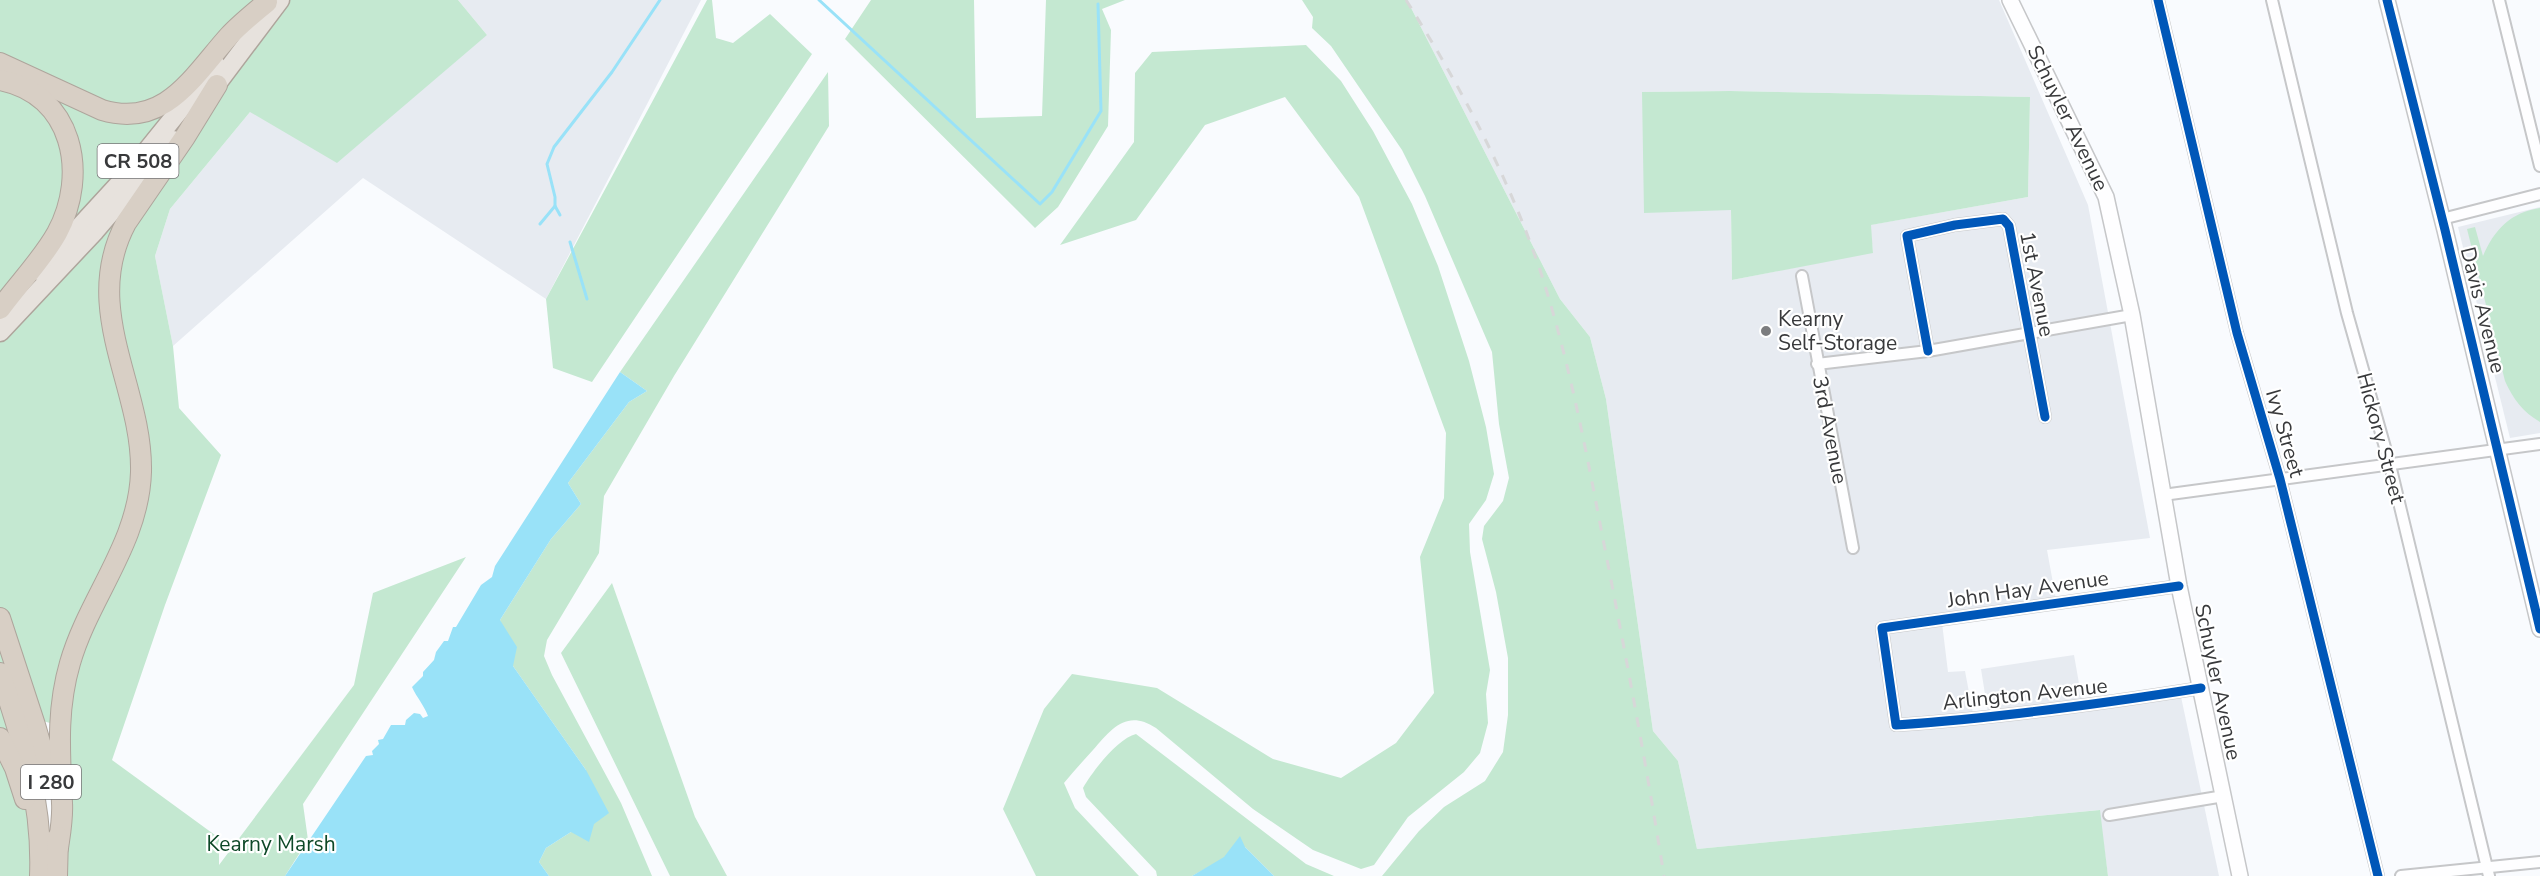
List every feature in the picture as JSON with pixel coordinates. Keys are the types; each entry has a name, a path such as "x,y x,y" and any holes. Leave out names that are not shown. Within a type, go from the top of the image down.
{"highway":[{"path":"0,63 102,110 115,113 137,113 161,105 180,93 230,35 272,1"},
{"path":"0,80 35,93 58,117 71,150 73,180 67,210 58,232 0,310"},
{"path":"58,848 62,805 59,744 67,675 75,645 127,537 140,488 139,443 110,310 111,263 118,238 131,214 185,137 217,85"},
{"name":"I 280","path":"0,618 48,768 56,815 57,876"},
{"name":"I 280","path":"0,673 35,790 40,826 40,876"},
{"path":"0,738 15,768 26,806 32,848 32,876"}],"main road":[{"name":"Schuyler Avenue","path":"2010,0 2100,180 2110,212 2132,315 2180,586 2241,876"},
{"name":"Davis Avenue","path":"2387,0 2540,629"},
{"name":"CR 508","path":"0,332 128,195 217,85 272,1"},
{"name":"CR 508","path":"0,310 128,174 272,1"}],"street":[{"name":"Ivy Street","path":"2158,0 2237,333 2280,479 2378,876"},
{"name":"Hickory Street","path":"2272,0 2347,313 2390,465 2488,872"},
{"path":"2499,0 2540,166"},
{"path":"2442,219 2540,194"},
{"name":"1st Avenue","path":"1928,351 1907,236 1955,225 2003,219 2009,226 2045,417"},
{"name":"3rd Avenue","path":"1802,276 1853,548"},
{"path":"1817,364 1928,351 2132,315"},
{"path":"2163,495 2540,444"},
{"name":"John Hay Avenue","path":"1891,681 1882,628 2180,586"},
{"name":"Arlington Avenue","path":"1891,681 1896,725 2085,707 2201,688"},
{"path":"2109,815 2224,796"},
{"path":"2402,876 2488,872 2540,862"}],"shaded area":[{"path":"458,0 701,0 546,299 363,178 173,346 155,256 170,209 250,112 487,35"},
{"path":"1407,0 1999,0 2088,205 2150,538 2047,550 2057,605 1942,623 1948,672 1965,671 1974,719 1989,719 1981,669 2074,655 2083,706 2180,692 2219,876 2108,876 2099,810 1697,849 1678,761 1653,731 1606,399 1590,337 1560,299","holes":["1730,91 2030,97 2028,197 1870,225 1873,252 1732,280 1731,210 1642,92"]},
{"path":"2540,207 2540,433 2510,438 2458,227"}],"green space":[{"path":"0,0 268,0 0,311"},
{"name":"Kearny Marsh","path":"282,0 458,0 487,35 337,163 250,112 170,209 155,256 173,346 179,408 221,455 165,605 112,760 219,838 219,865 354,685 373,593 466,557 303,804 308,840 285,876 57,876 60,726 33,718 26,806 32,848 32,876 0,876 0,332 112,213 126,222"},
{"path":"707,0 712,0 716,38 733,43 770,14 812,54 592,382 553,368 546,299"},
{"path":"871,0 974,0 976,118 1042,116 1046,0 1125,0 1102,9 1111,30 1108,126 1058,207 1035,228 845,39"},
{"path":"1302,0 1407,0 1560,299 1590,337 1606,399 1653,731 1678,761 1697,849 2100,810 2108,876 1382,876 1419,831 1444,807 1485,781 1503,752 1508,715 1508,658 1496,592 1482,539 1484,526 1503,501 1509,478 1499,424 1492,352 1425,196 1402,150 1331,46 1312,28 1313,17"},
{"path":"1306,45 1341,81 1373,131 1412,204 1438,266 1469,361 1486,427 1494,474 1486,500 1469,524 1470,552 1490,670 1486,694 1488,723 1480,753 1464,772 1408,817 1374,865 1361,869 1313,850 1253,809 1156,728 1137,720 1128,721 1114,728 1064,783 1075,808 1139,876 1036,876 1003,809 1044,709 1072,674 1157,688 1273,759 1341,778 1396,743 1434,693 1420,557 1444,498 1446,433 1359,197 1285,97 1205,125 1136,220 1060,245 1134,142 1135,73 1152,52"},
{"path":"828,72 829,126 674,376 604,496 599,553 547,640 544,656 552,675 621,803 652,876 549,876 539,862 546,848 571,832 586,770 513,666 500,620 551,539 581,504 568,483 629,402 647,391 620,372"},
{"path":"1730,91 2030,97 2028,197 1871,225 1873,253 1732,280 1731,210 1644,213 1642,92"},
{"path":"2540,208 2540,422 2519,404 2505,381 2467,229 2475,227 2483,256 2498,230 2512,218"},
{"path":"612,583 695,817 727,876 670,876 561,653"},
{"path":"1136,734 1306,864 1334,876 1274,876 1245,847 1192,876 1157,876 1156,871 1086,797 1083,788 1114,749 1121,742"}],"water":[{"path":"620,372 647,391 629,402 568,483 581,504 551,539 500,620 517,647 513,666 586,770 609,813 594,824 589,842 571,832 546,848 539,862 549,876 285,876 366,756 373,755 372,751 379,744 378,740 383,739 391,725 405,725 406,720 414,713 420,714 423,718 428,716 412,687 423,676 423,672 434,660 436,652 444,641 448,641 453,627 456,627 481,585 492,577 495,566"},
{"path":"1240,836 1245,847 1274,876 1192,876 1224,857"}],"waterway":[{"path":"540,224 555,206 547,164 554,147 612,72 660,0"},
{"path":"819,0 1040,204 1052,192 1101,111 1098,4"},
{"path":"555,206 560,215"},
{"path":"570,242 587,299"}],"railway":[{"path":"1406,0 1482,132 1528,237 1551,306 1590,472 1635,707 1664,876"}],"cycle path":[{"path":"2158,0 2237,333 2280,479 2378,876"},
{"path":"2387,0 2445,230 2540,629"},
{"path":"1928,351 1907,236 1955,225 2003,219 2009,226 2045,417"},
{"path":"2179,586 1882,628 1896,725 2049,710 2201,688"}],"place":[{"name":"Kearny Self-Storage","path":"1766,331"}]}
